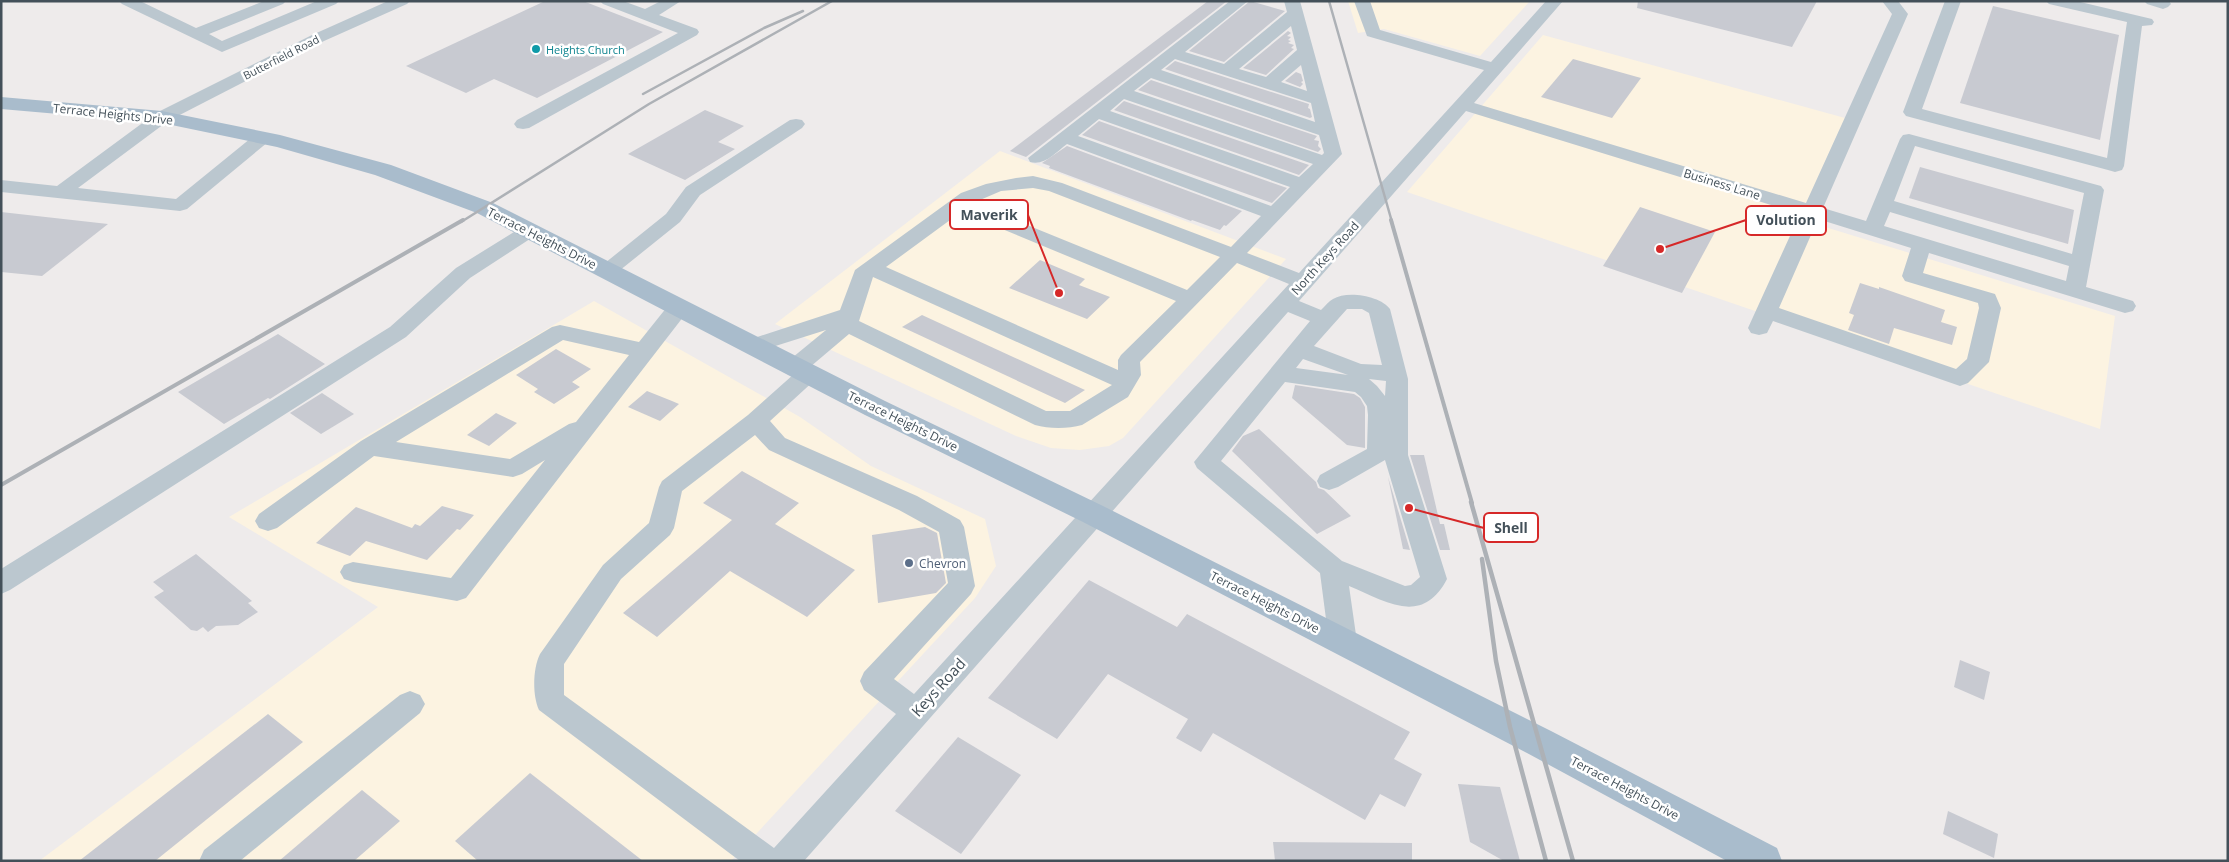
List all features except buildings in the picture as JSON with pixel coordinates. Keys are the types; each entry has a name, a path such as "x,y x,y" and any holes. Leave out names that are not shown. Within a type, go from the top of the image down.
{"main road":[{"name":"Terrace Heights Drive","path":"1,103 162,117 262,138 383,170 486,208 754,346 1093,514 1344,642 1762,860"}],"street":[{"path":"126,1 222,47 325,2 361,19"},
{"path":"196,34 278,1"},
{"name":"Butterfield Road","path":"60,193 162,117 318,38 402,1"},
{"path":"523,124 691,32 608,1"},
{"path":"646,15 673,1"},
{"path":"1037,158 1240,1"},
{"path":"1362,1 1373,33 1495,68"},
{"name":"North Keys Road","path":"1093,514 1304,282 1555,1"},
{"path":"1890,1 1900,14 1763,319 1960,378 1978,362 1990,308 1988,300 1912,276 1922,244"},
{"path":"1953,1 1912,112 2115,166 2141,21 2078,4 2054,1"},
{"path":"754,346 848,320 1043,419 1074,419 1120,391 1130,375 1128,360 1333,154 1293,7 1227,70"},
{"path":"1269,84 1305,52"},
{"path":"1174,53 1319,100"},
{"path":"1149,72 1326,131"},
{"path":"1122,93 1325,162"},
{"name":"Business Lane","path":"1463,105 2125,306"},
{"path":"1096,112 1303,185"},
{"path":"607,271 673,218 693,191 796,124"},
{"path":"1065,137 1274,214"},
{"path":"1,186 180,206 262,138"},
{"path":"1873,229 1909,139 2094,190 2075,291"},
{"path":"766,861 549,700 550,662 612,572 661,528 671,487 756,421 848,320 862,275 968,197 986,189 1008,183 1033,182 1055,187 1304,282"},
{"path":"959,204 1190,299"},
{"path":"1883,204 2080,263"},
{"path":"1,583 398,332 463,273 529,231"},
{"path":"871,268 1125,382"},
{"path":"1285,302 1324,319"},
{"path":"1341,303 1367,303 1379,309 1395,374 1396,455 1434,580 1424,590 1411,598 1403,598 1333,568 1206,462 1324,319 1341,303"},
{"path":"353,572 457,590 679,308"},
{"path":"268,521 370,447 560,332 645,351"},
{"path":"1299,349 1359,371 1395,374"},
{"path":"1279,374 1361,385 1370,390 1380,407 1379,453 1329,481"},
{"path":"756,421 777,444 908,503 951,527 962,586 874,681 916,712"},
{"path":"370,447 513,468 588,424"},
{"name":"Keys Road","path":"783,861 1093,514"},
{"path":"1333,568 1344,642"},
{"path":"215,861 410,704"}],"shaded area":[{"path":"1348,1 1530,1 1480,56 1384,29 1358,33"},
{"path":"1543,35 1845,118 1799,219 2115,316 2100,429 1407,192"},
{"path":"1000,151 1286,259 1123,438 1109,446 1080,450 1051,448 1016,436 775,324"},
{"path":"594,301 800,417 871,466 985,519 996,566 975,598 731,861 39,861 378,607 229,517"}],"railway":[{"path":"461,222 649,104 832,1"},
{"path":"1329,1 1392,222"},
{"path":"643,94 764,28 803,11"},
{"path":"1,485 463,220"},
{"path":"1391,220 1472,503"},
{"path":"1471,502 1573,861"},
{"path":"1482,559 1496,661 1510,727 1546,861"}],"place":[{"name":"Heights Church","path":"536,49"},
{"name":"Volution","path":"1660,249"},
{"name":"Maverik","path":"1059,293"},
{"name":"Shell","path":"1409,508"},
{"name":"Chevron","path":"909,563"}]}
